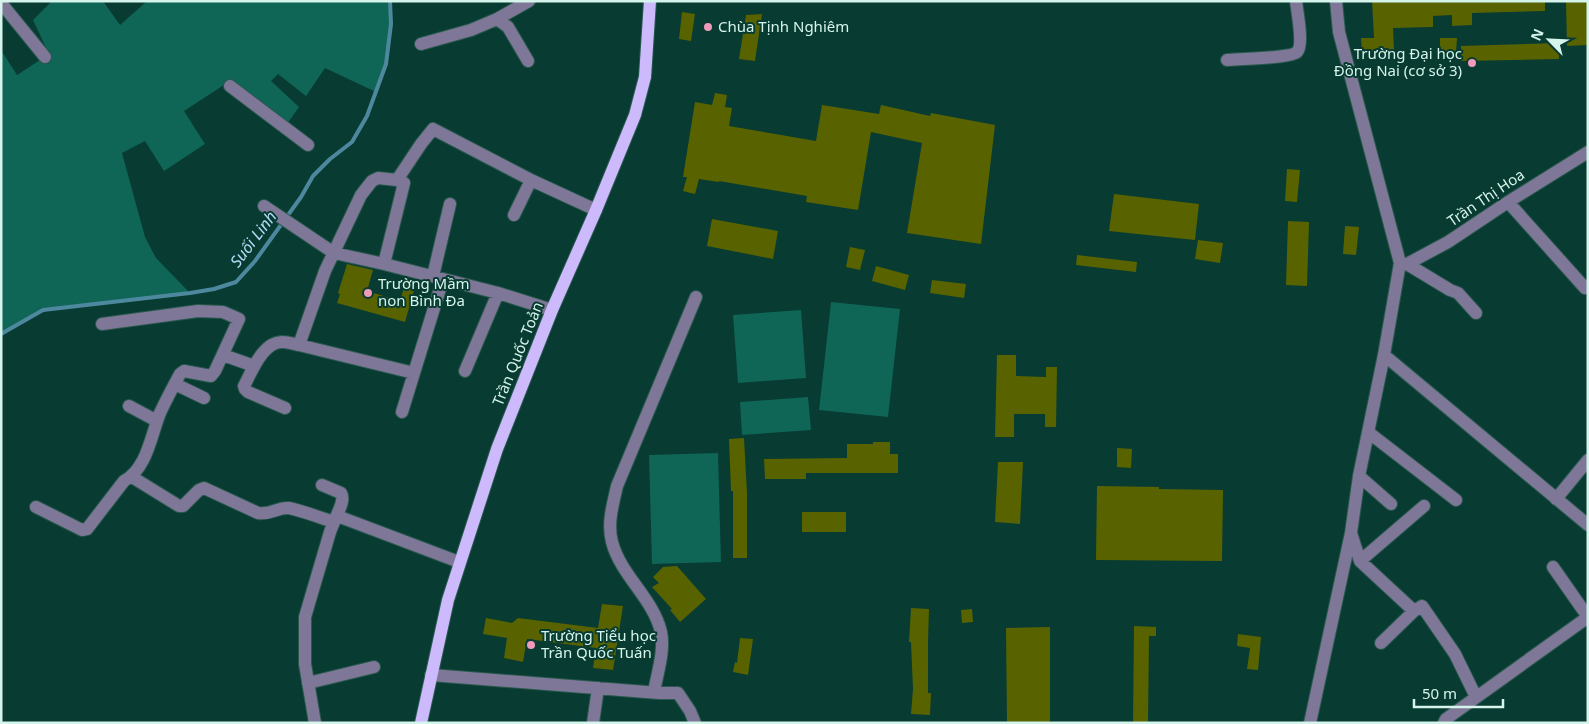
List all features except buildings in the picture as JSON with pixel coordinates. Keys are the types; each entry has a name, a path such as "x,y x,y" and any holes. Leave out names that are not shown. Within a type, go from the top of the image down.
{"main road":[{"name":"Trần Quốc Toản","path":"421,723 448,600 497,449 552,310 635,115 644,77 650,1"}],"street":[{"path":"421,44 471,30 497,19 529,1"},
{"path":"1227,60 1284,56 1296,53 1300,36 1296,1"},
{"path":"1310,723 1351,533 1359,476 1404,264 1339,32 1336,1"},
{"path":"1,3 44,57"},
{"path":"497,19 508,27 528,61"},
{"path":"230,86 308,145"},
{"path":"397,180 421,144 433,130 596,210"},
{"name":"Trần Thị Hoa","path":"1404,264 1448,242 1588,152"},
{"path":"299,345 325,271 360,195 372,181 378,178 397,180 404,183 384,264"},
{"path":"514,215 532,180"},
{"path":"1508,202 1585,288 1588,286"},
{"path":"402,412 438,278 450,204"},
{"path":"264,206 334,253 498,293 552,310"},
{"path":"1404,264 1458,293 1476,313"},
{"path":"465,371 498,293"},
{"path":"654,692 662,644 661,634 657,621 646,600 617,556 612,541 610,517 617,486 696,298"},
{"path":"36,507 82,530 87,530 124,481 132,477 144,457 157,421 180,374 184,371 211,376 223,355 238,318 223,312 198,311 102,324"},
{"path":"285,408 245,389 244,386 260,354 275,344 282,342 414,373"},
{"path":"223,355 254,366"},
{"path":"1384,356 1588,525"},
{"path":"175,384 204,398"},
{"path":"129,406 157,421"},
{"path":"1368,432 1456,500"},
{"path":"1556,500 1588,460"},
{"path":"1359,476 1391,504"},
{"path":"132,477 179,506 183,506 198,490 204,488 258,513 267,514 287,508 335,520 340,517 459,562"},
{"path":"315,723 305,664 304,617 335,520 343,501 341,493 322,485"},
{"path":"1360,561 1424,506"},
{"path":"1351,533 1360,561 1414,611"},
{"path":"1444,723 1446,719 1588,617 1553,567"},
{"path":"1381,643 1414,611 1422,606 1455,654 1476,697"},
{"path":"308,683 374,667"},
{"path":"431,675 678,693 690,711 695,723"},
{"path":"593,723 598,688"}],"green space":[{"path":"52,1 103,1 120,25 147,1 390,1 391,24 386,64 376,92 325,68 306,96 278,74 271,81 299,107 287,124 227,83 184,111 205,144 164,171 145,141 122,153 145,237 156,258 190,293 43,310 1,334 1,50 17,75 49,54 33,20"},
{"path":"831,302 900,309 888,417 819,410"},
{"path":"801,310 806,378 738,383 733,315"},
{"path":"808,397 811,430 742,435 740,402"},
{"path":"718,453 721,562 652,564 649,455"}],"waterway":[{"name":"Suối Linh","path":"1,334 43,310 190,293 214,289 236,282 255,261 301,197 313,176 330,159 352,142 367,116 386,64 391,24 390,1"}],"place":[{"name":"Chùa Tịnh Nghiêm","path":"708,27"},
{"name":"Trường Đại học Đồng Nai (cơ sở 3)","path":"1472,63"},
{"name":"Trường Mầm non Bình Đa","path":"368,293"},
{"name":"Trường Tiểu học Trần Quốc Tuấn","path":"531,645"}]}
